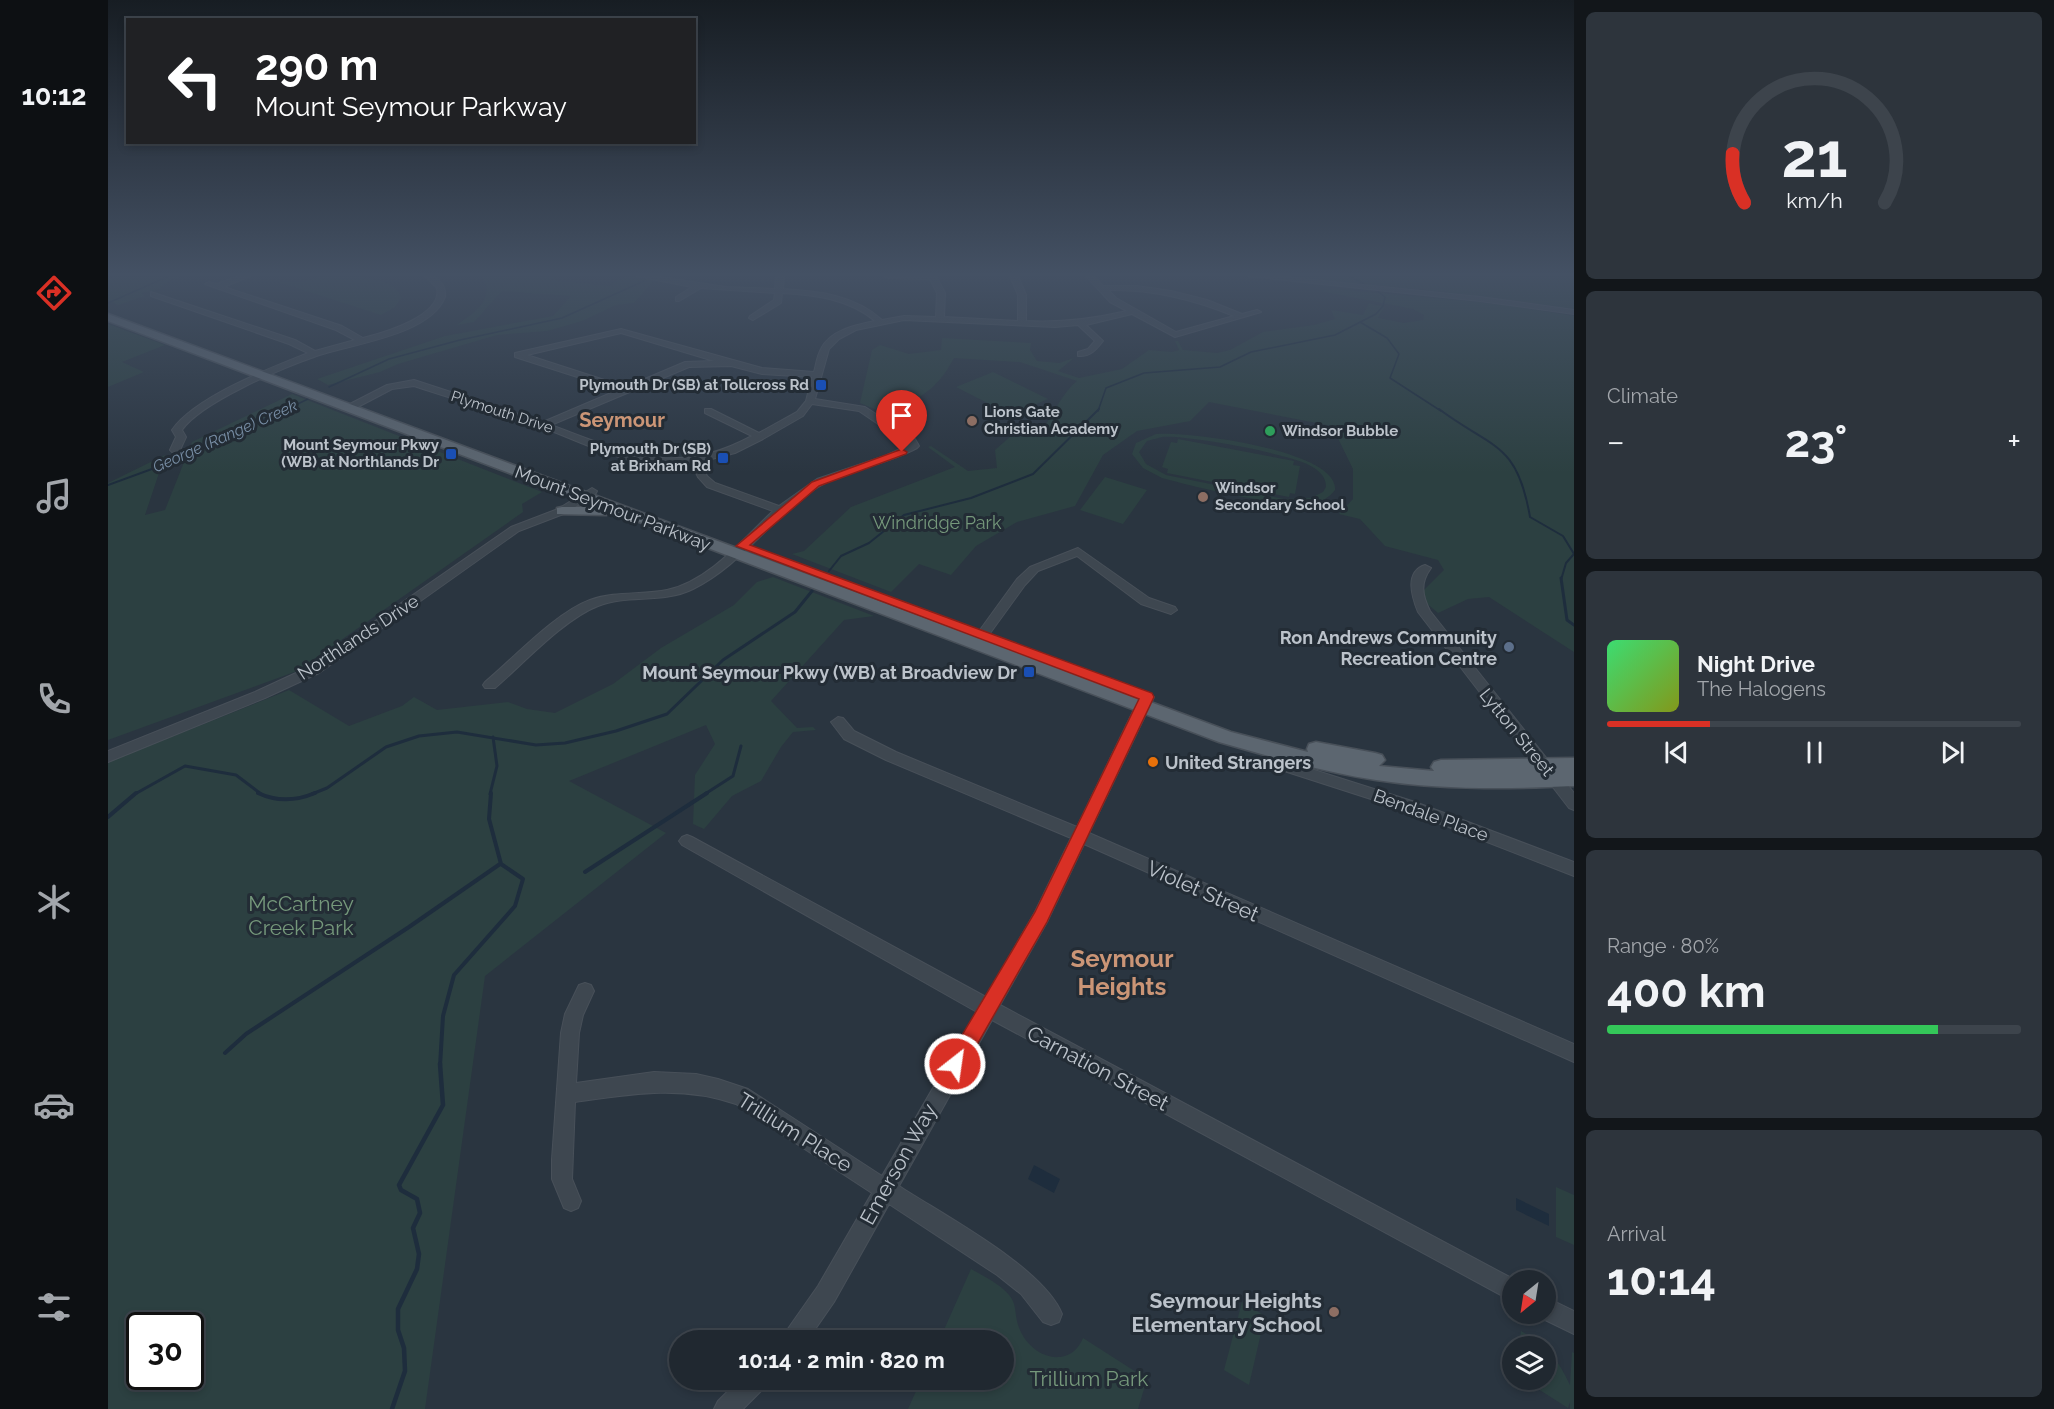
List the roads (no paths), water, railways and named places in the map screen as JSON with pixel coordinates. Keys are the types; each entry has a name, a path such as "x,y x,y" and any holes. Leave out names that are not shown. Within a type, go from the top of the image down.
{"main road":[{"name":"Mount Seymour Parkway","path":"178,342 269,374"},
{"name":"Mount Seymour Parkway","path":"187,342 587,494 1144,701 1246,731 1333,753 1398,764 1558,775 1574,765"},
{"name":"Mount Seymour Parkway","path":"587,494 620,512 738,550"},
{"path":"562,511 620,512"}],"street":[{"path":"291,342 315,354"},
{"path":"175,450 181,437 178,426 183,419 269,374 315,354 354,342"},
{"path":"575,342 518,355 623,389"},
{"path":"660,342 762,371 817,375"},
{"name":"Plymouth Drive","path":"354,406 390,387 414,383 543,425 640,460 665,463 696,461 726,453 796,417 810,400 825,348 831,342"},
{"path":"1081,354 1091,351 1098,342"},
{"path":"543,425 623,389 688,364 701,353"},
{"path":"688,364 731,363"},
{"path":"490,685 582,609 601,602 681,590 698,581 823,480 914,446 912,441 862,409 810,400"},
{"path":"708,411 760,437"},
{"path":"696,461 703,477 711,485 782,511"},
{"name":"Northlands Drive","path":"108,757 260,695 314,670 515,529 562,511 587,494"},
{"path":"979,639 1021,582 1034,569 1078,551 1145,601 1171,610"},
{"name":"Lytton Street","path":"1425,568 1419,574 1416,592 1424,612 1558,775 1574,804"},
{"name":"Emerson Way","path":"801,1330 826,1294 884,1188 1041,917 1144,701"},
{"name":"Violet Street","path":"838,722 849,735 891,756 1079,835 1574,1053"},
{"name":"Bendale Place","path":"1286,766 1410,806 1574,868"},
{"name":"Carnation Street","path":"687,841 987,1008 1502,1285"},
{"path":"571,1201 562,1179 570,1033 574,1014 585,991"},
{"name":"Trillium Place","path":"567,1094 656,1082 690,1081 721,1088 741,1096 1005,1267 1029,1286 1051,1314"},
{"path":"1556,1314 1574,1323"},
{"path":"726,1409 746,1390"}],"water":[{"path":"1034,1165 1060,1179 1054,1193 1028,1179"},
{"path":"1516,1198 1549,1214 1549,1226 1516,1210"}],"waterway":[{"name":"George (Range) Creek","path":"329,387 389,359 453,342"},
{"path":"1099,409 1106,388 1144,373 1220,367 1251,352 1302,342"},
{"path":"1390,342 1399,354 1390,378 1441,411"},
{"name":"George (Range) Creek","path":"283,411 308,399"},
{"name":"George (Range) Creek","path":"108,485 182,458 286,409"},
{"path":"829,571 841,556 869,543 904,515 971,498 1033,474 1099,409"},
{"path":"1439,409 1488,441 1509,460 1525,492 1530,517 1563,536 1574,554 1566,563 1561,579"},
{"path":"1561,579 1567,620 1574,625"},
{"path":"493,738 536,745 565,743 616,731 667,714 723,660 795,612 812,591"},
{"path":"312,794 327,788 386,747 419,736 457,732 493,738"},
{"path":"490,794 497,766 493,738"},
{"path":"705,794 733,776 741,746"},
{"path":"135,794 185,766 236,775 261,794"},
{"path":"108,817 136,793"},
{"path":"258,793 272,798 286,799 301,798 315,793"},
{"path":"440,1065 443,1016 454,975 515,906 523,879 501,864 489,819 491,793"},
{"path":"585,872 707,793"},
{"path":"225,1053 246,1034 500,864"},
{"path":"392,1409 405,1371 404,1348 398,1330 398,1309 417,1269 419,1254 413,1228 420,1213 417,1199 401,1190 399,1185 443,1105 440,1065"}],"place":[{"name":"Plymouth Dr (SB) at Tollcross Rd","path":"821,385"},
{"name":"Lions Gate Christian Academy","path":"972,421"},
{"name":"Windsor Bubble","path":"1270,431"},
{"name":"Mount Seymour Pkwy (WB) at Northlands Dr","path":"451,454"},
{"name":"Plymouth Dr (SB) at Brixham Rd","path":"723,458"},
{"name":"Windsor Secondary School","path":"1203,497"},
{"name":"Ron Andrews Community Recreation Centre","path":"1509,647"},
{"name":"Mount Seymour Pkwy (WB) at Broadview Dr","path":"1029,672"},
{"name":"United Strangers","path":"1153,762"},
{"name":"Seymour Heights Elementary School","path":"1334,1312"}],"district":[{"name":"Seymour","path":"622,420"},
{"name":"Seymour Heights","path":"1122,972"}],"park label":[{"name":"Windridge Park","path":"937,522"},
{"name":"McCartney Creek Park","path":"301,915"},
{"name":"Trillium Park","path":"1089,1378"}]}
